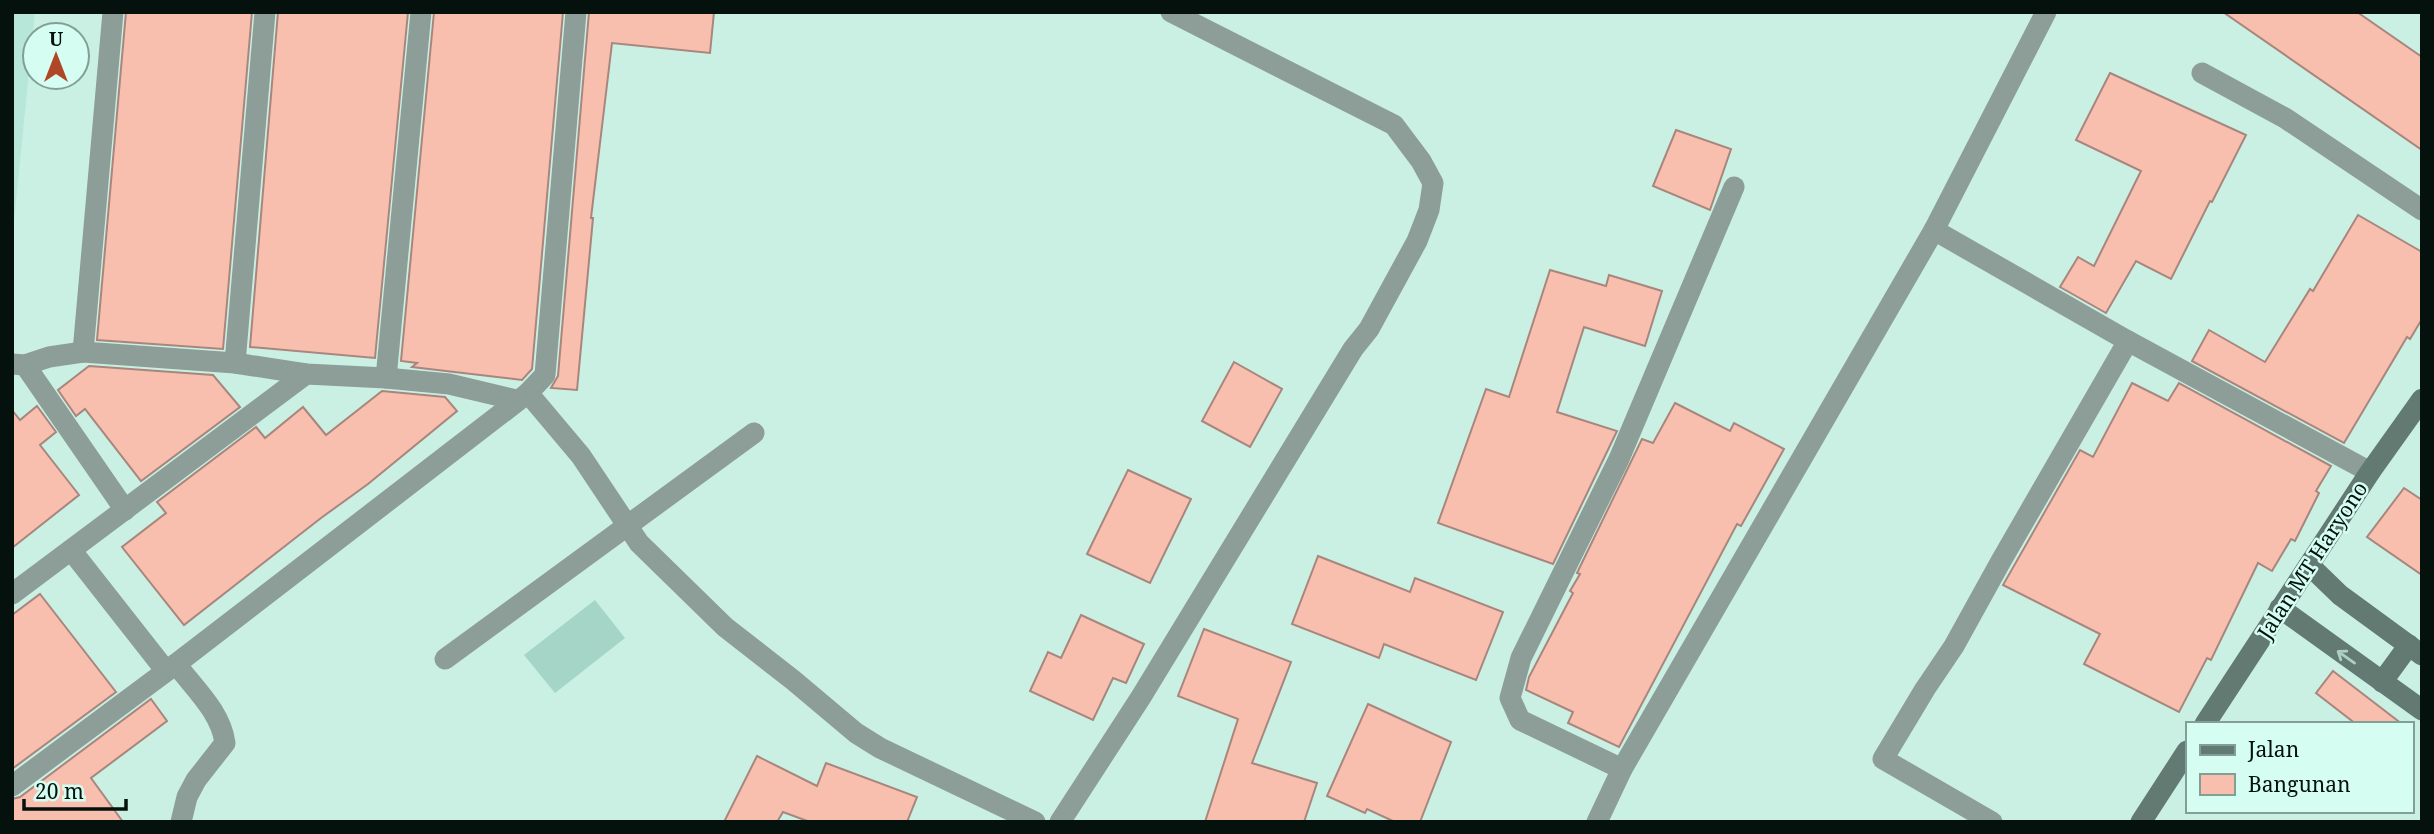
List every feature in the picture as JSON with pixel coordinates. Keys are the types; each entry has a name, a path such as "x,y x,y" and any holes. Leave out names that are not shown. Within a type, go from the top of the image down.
{"main road":[{"name":"Jalan MT Haryono","path":"2206,722 2370,472 2422,399"},
{"path":"2309,565 2340,595 2415,650 2382,682"},
{"path":"2280,608 2422,710"},
{"path":"2141,822 2186,753"}],"street":[{"path":"83,352 113,12"},
{"path":"235,363 265,12"},
{"path":"386,378 421,12"},
{"path":"12,786 171,667 522,396 545,375 576,12"},
{"path":"1060,822 1148,685 1353,349 1369,329 1417,242 1429,210 1433,183 1421,161 1394,125 1171,12"},
{"path":"1597,822 1622,769 1934,230 2046,12"},
{"path":"2202,73 2286,118 2422,210"},
{"path":"1622,769 1520,720 1510,698 1521,657 1619,459 1734,187"},
{"path":"1934,230 2129,341 2370,472"},
{"path":"1992,822 1883,759 1924,689 1954,646 2129,341"},
{"path":"125,510 19,364 83,352 235,363 306,374 449,384 522,396 581,456 639,544 725,627 856,733 880,748 1035,822"},
{"path":"12,594 306,374"},
{"path":"445,659 754,433"},
{"path":"71,550 216,716 224,732 225,743 195,780 187,797 181,822"}],"shaded area":[{"path":"12,12 35,12 34,21 21,21 21,91 27,91 12,241"},
{"path":"595,600 625,638 555,693 524,655"}],"building":[{"path":"126,12 252,12 223,349 97,340"},
{"path":"278,12 408,12 375,358 250,347"},
{"path":"434,12 563,12 532,369 522,380 412,367 417,363 401,361"},
{"path":"589,12 714,12 710,53 612,43 591,218 577,390 551,388 558,376"},
{"path":"2223,12 2357,12 2422,57 2422,150"},
{"path":"2110,73 2246,135 2171,279 2136,261 2106,313 2060,287 2078,257 2094,266 2141,171 2076,140"},
{"path":"1676,130 1731,149 1710,210 1653,186"},
{"path":"2358,215 2422,252 2422,319 2410,339 2407,337 2344,443 2192,361 2209,330 2265,362 2310,289 2313,291"},
{"path":"1550,270 1606,286 1609,275 1662,291 1645,346 1584,327 1557,412 1617,431 1553,564 1438,523 1486,389 1509,397"},
{"path":"1234,362 1282,389 1250,447 1202,421"},
{"path":"89,366 213,375 240,407 141,481 85,409 76,416 58,390"},
{"path":"2132,383 2168,401 2179,383 2331,466 2316,491 2319,493 2295,541 2291,539 2272,571 2258,563 2211,660 2207,658 2179,712 2084,664 2100,634 2003,585 2080,450 2093,457"},
{"path":"382,391 445,397 457,411 368,484 184,625 122,547 166,513 157,502 256,427 265,438 303,407 326,435"},
{"path":"1675,403 1730,431 1734,423 1784,449 1741,526 1737,524 1619,747 1568,723 1573,712 1526,690 1529,677 1573,593 1570,591 1580,574 1577,573 1642,439 1653,443"},
{"path":"37,406 56,432 40,445 79,495 12,548 12,410 20,420"},
{"path":"1128,470 1191,499 1150,583 1087,554"},
{"path":"2404,488 2422,500 2422,575 2367,537"},
{"path":"1318,556 1410,592 1415,578 1503,612 1476,680 1384,644 1379,658 1292,624"},
{"path":"40,594 116,692 12,769 12,615"},
{"path":"1081,615 1144,644 1126,683 1113,678 1093,720 1030,691 1048,652 1061,658"},
{"path":"1204,629 1291,662 1252,763 1317,783 1304,822 1205,822 1238,719 1178,696"},
{"path":"2333,671 2399,722 2353,722 2316,693"},
{"path":"151,699 167,721 91,778 123,822 12,822 12,799 20,797"},
{"path":"1368,704 1451,742 1420,822 1395,822 1367,809 1365,813 1327,796"},
{"path":"757,756 817,786 826,763 917,797 907,822 810,822 783,812 777,822 724,822"}]}
